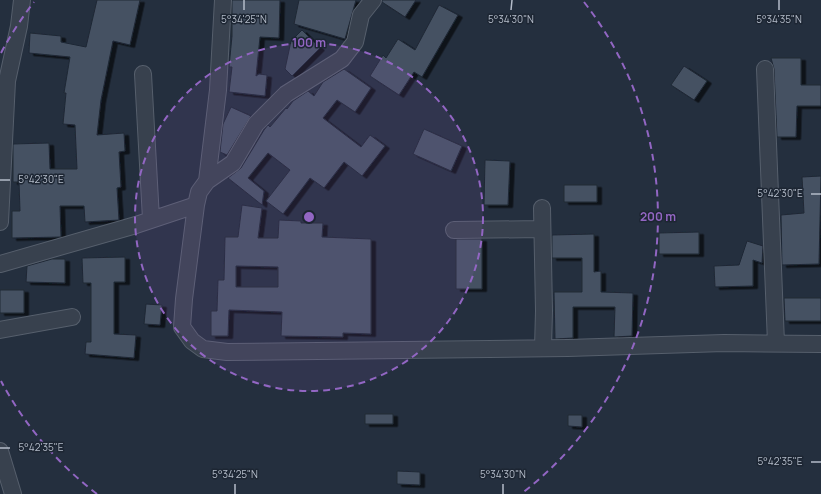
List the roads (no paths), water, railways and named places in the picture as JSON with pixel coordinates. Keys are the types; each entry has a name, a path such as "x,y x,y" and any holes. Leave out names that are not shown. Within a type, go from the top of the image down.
{"street":[{"path":"0,222 7,81 19,26 22,0"},
{"path":"207,181 218,90 223,0"},
{"path":"372,0 361,15 355,42 342,59 286,94 256,124 233,163 207,181 199,192 184,299 182,327 192,341 203,349 227,352 821,344"},
{"path":"766,69 776,344"},
{"path":"143,74 151,219"},
{"path":"0,264 196,205"},
{"path":"542,208 544,311 543,348"},
{"path":"454,230 542,229"},
{"path":"0,330 72,317"},
{"path":"0,451 13,494"}]}
